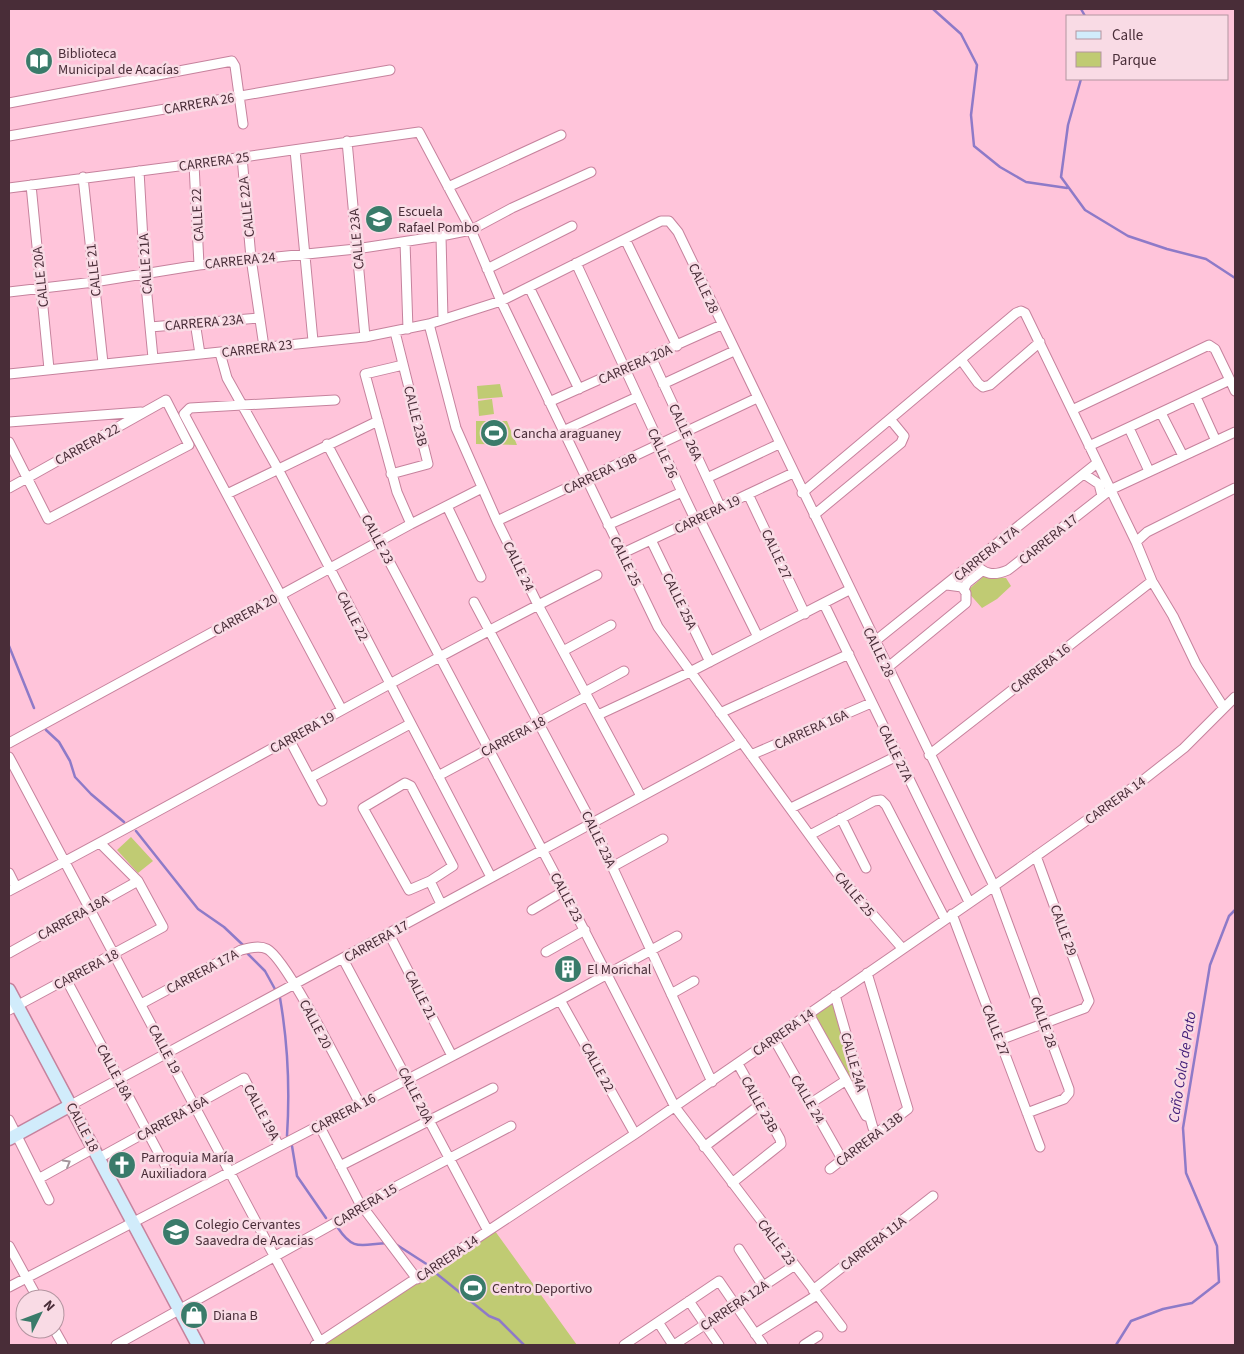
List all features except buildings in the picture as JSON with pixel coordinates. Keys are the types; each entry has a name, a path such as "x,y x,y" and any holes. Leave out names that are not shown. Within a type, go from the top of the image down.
{"street":[{"path":"9,103 232,61 235,66 243,124"},
{"name":"CARRERA 26","path":"9,136 390,70"},
{"name":"CARRERA 25","path":"9,188 419,132"},
{"name":"CALLE 25","path":"419,132 471,230 501,301 621,554 658,627 840,877 902,948"},
{"path":"448,187 561,135"},
{"name":"CALLE 23A","path":"347,141 365,337"},
{"path":"295,150 314,342"},
{"name":"CALLE 22A","path":"242,157 251,258 258,318 264,347"},
{"name":"CALLE 22","path":"194,164 200,265"},
{"name":"CALLE 21A","path":"139,170 145,275 153,358"},
{"name":"CARRERA 24","path":"9,292 145,275 251,258 356,249 442,236 471,230 512,208 591,172"},
{"name":"CALLE 21","path":"83,177 103,363"},
{"name":"CALLE 20A","path":"31,185 49,369"},
{"name":"CALLE 28","path":"625,239 661,222 668,221 678,232 802,493 994,886 1069,1093 1064,1099 1027,1113"},
{"path":"487,268 572,226"},
{"path":"442,236 443,319"},
{"path":"501,301 625,239 677,346"},
{"path":"405,242 408,328"},
{"name":"CALLE 26","path":"576,263 694,517 699,518 758,637"},
{"path":"529,287 579,389"},
{"name":"CARRERA 23","path":"9,374 365,337 429,324 501,301"},
{"path":"802,493 1021,311 1030,319 1097,463 1106,493"},
{"name":"CARRERA 23A","path":"150,327 258,318"},
{"path":"198,322 200,354"},
{"name":"CALLE 24","path":"429,324 456,428 482,488 538,604 641,796"},
{"name":"CARRERA 20A","path":"549,402 721,325"},
{"name":"CALLE 23B","path":"391,474 428,464 395,332"},
{"path":"962,361 978,384 984,387 990,385 1040,342"},
{"path":"1072,410 1209,345 1215,349 1235,391"},
{"path":"663,384 734,351"},
{"name":"CALLE 22","path":"220,352 226,378 278,469 388,684 491,877"},
{"name":"CALLE 26A","path":"651,357 720,506"},
{"path":"403,365 365,374 391,474 411,524"},
{"path":"1089,446 1230,380"},
{"path":"563,431 637,397"},
{"path":"1196,397 1216,441"},
{"name":"CARRERA 19B","path":"497,521 757,398"},
{"name":"CARRERA 22","path":"9,488 166,400 189,445 48,519 27,478"},
{"path":"336,400 186,410 184,414 185,420 227,494 342,710"},
{"path":"9,422 145,412"},
{"path":"1161,413 1183,456"},
{"path":"814,515 901,443 904,436 890,419"},
{"path":"227,494 378,421"},
{"path":"1129,428 1149,471"},
{"name":"CARRERA 17","path":"982,571 993,574 1008,570 1106,493 1149,471 1235,432"},
{"path":"9,442 27,478"},
{"name":"CALLE 23","path":"328,444 585,930 675,1107 842,1327"},
{"path":"708,478 779,444"},
{"name":"CARRERA 17A","path":"874,642 975,563 1097,463"},
{"name":"CARRERA 19","path":"621,554 793,473"},
{"path":"1084,474 1096,480 1106,493 1136,542 1152,581 1173,616 1196,664 1224,708"},
{"name":"CARRERA 20","path":"9,743 411,524 482,488"},
{"path":"1136,542 1146,532 1235,488"},
{"path":"608,525 682,492"},
{"name":"CALLE 27","path":"748,494 805,614"},
{"path":"447,506 481,577"},
{"name":"CALLE 25A","path":"651,540 710,662"},
{"path":"964,589 967,583 982,571 975,563"},
{"name":"CARRERA 19","path":"12,889 101,844 440,656 597,575"},
{"name":"CARRERA 16","path":"929,755 1152,581"},
{"path":"887,668 962,607 967,597 964,589 959,585 947,585"},
{"path":"598,715 690,672 849,590"},
{"name":"CALLE 23A","path":"474,602 592,823 712,1082"},
{"name":"CALLE 27A","path":"824,604 970,902"},
{"path":"563,651 611,625"},
{"path":"720,713 849,654"},
{"name":"CARRERA 18","path":"438,776 538,723 624,671"},
{"name":"CARRERA 14","path":"318,1343 712,1082 902,948 994,886 1142,781 1184,748 1235,697"},
{"name":"CARRERA 16A","path":"751,755 871,703"},
{"path":"310,778 410,724"},
{"path":"289,739 322,801"},
{"name":"CARRERA 17","path":"13,1137 166,1053 296,986 441,904 742,742"},
{"path":"790,808 897,756"},
{"name":"CALLE 19","path":"9,757 166,1053 231,1171 318,1343"},
{"path":"405,783 411,786 453,866 430,881 409,890 406,888 363,810 364,805 405,783"},
{"name":"CALLE 27","path":"841,818 874,800 881,800 886,805 948,917 1000,1040 1040,1147"},
{"path":"810,835 841,818 866,868"},
{"path":"612,867 663,840"},
{"path":"101,844 138,881"},
{"name":"CALLE 29","path":"1036,856 1089,1001 1085,1008 1044,1023"},
{"path":"9,873 12,889"},
{"name":"CARRERA 18","path":"13,1008 163,928 138,881"},
{"name":"CARRERA 18A","path":"9,953 138,881"},
{"path":"430,881 441,904"},
{"path":"532,910 564,891"},
{"path":"546,952 585,930"},
{"name":"CALLE 21","path":"389,934 452,1056"},
{"name":"CARRERA 16","path":"9,1288 560,1000 677,936"},
{"name":"CARRERA 17A","path":"141,1004 241,950 254,947 266,948"},
{"name":"CALLE 20","path":"266,948 279,960 296,986 360,1104"},
{"name":"CALLE 20A","path":"344,959 488,1231"},
{"name":"CARRERA 13B","path":"830,1169 874,1131 908,1109 867,973"},
{"name":"CALLE 18A","path":"66,979 165,1165"},
{"path":"671,994 694,982"},
{"name":"CALLE 18","path":"9,990 13,1008 71,1105 198,1345"},
{"name":"CALLE 24A","path":"835,996 874,1131"},
{"name":"CALLE 22","path":"560,1000 635,1134"},
{"path":"809,1014 874,1131"},
{"path":"1000,1040 1044,1023"},
{"name":"CALLE 24","path":"774,1039 842,1159"},
{"name":"CALLE 23B","path":"732,1183 781,1144 738,1064"},
{"name":"CARRERA 16A","path":"40,1178 148,1131 244,1078"},
{"name":"CALLE 19A","path":"244,1078 280,1146"},
{"path":"811,1104 845,1081"},
{"path":"340,1166 493,1088"},
{"path":"704,1147 761,1104"},
{"path":"9,1120 13,1137 40,1178 50,1200"},
{"path":"319,1126 359,1202 364,1206 417,1278"},
{"name":"CARRERA 15","path":"116,1345 448,1158 511,1126"},
{"name":"CARRERA 11A","path":"756,1334 815,1293 933,1196"},
{"path":"9,1246 32,1289"},
{"path":"739,1249 763,1286"},
{"name":"CARRERA 12A","path":"674,1345 795,1264"},
{"path":"626,1345 719,1281 763,1345"},
{"path":"689,1301 719,1345"},
{"path":"658,1322 674,1345"},
{"path":"804,1345 818,1336"}],"green space":[{"path":"500,384 503,397 478,399 477,386"},
{"path":"492,399 494,414 479,416 478,401"},
{"name":"Cancha araguaney","path":"476,421 507,421 517,445 476,444"},
{"path":"984,576 1006,578 1011,586 997,599 982,608 967,591"},
{"path":"131,837 153,861 138,873 117,850"},
{"path":"834,1000 864,1102 812,1015"},
{"name":"Centro Deportivo","path":"495,1231 577,1345 324,1345"}],"waterway":[{"path":"933,9 961,34 977,65 971,115 974,146 1000,167 1026,182 1067,188"},
{"name":"Caño Cola de Pato","path":"1081,9 1084,15"},
{"name":"Caño Cola de Pato","path":"1081,80 1068,125 1061,177 1085,210 1128,236 1206,259 1235,278"},
{"path":"9,646 34,708"},
{"path":"46,730 59,742 70,761 75,777 91,794 124,822"},
{"path":"136,831 198,909 224,927 243,945"},
{"name":"Caño Cola de Pato","path":"1116,1345 1131,1321 1163,1309 1192,1303 1219,1282 1217,1246 1186,1173 1183,1128 1210,965 1229,916 1235,910"},
{"path":"248,954 265,971 276,991"},
{"path":"280,998 288,1067 287,1136"},
{"path":"292,1146 297,1176 326,1218"},
{"path":"338,1228 354,1244 388,1243"},
{"path":"397,1245 428,1265"},
{"path":"437,1274 489,1316 499,1320 524,1345"}],"place":[{"name":"Biblioteca Municipal de Acacías","path":"39,61"},
{"name":"Escuela Rafael Pombo","path":"379,219"},
{"name":"Cancha araguaney","path":"494,433"},
{"name":"El Morichal","path":"568,969"},
{"name":"Parroquia María Auxiliadora","path":"122,1165"},
{"name":"Colegio Cervantes Saavedra de Acacias","path":"176,1232"},
{"name":"Centro Deportivo","path":"473,1288"},
{"name":"Diana B","path":"194,1315"}]}
